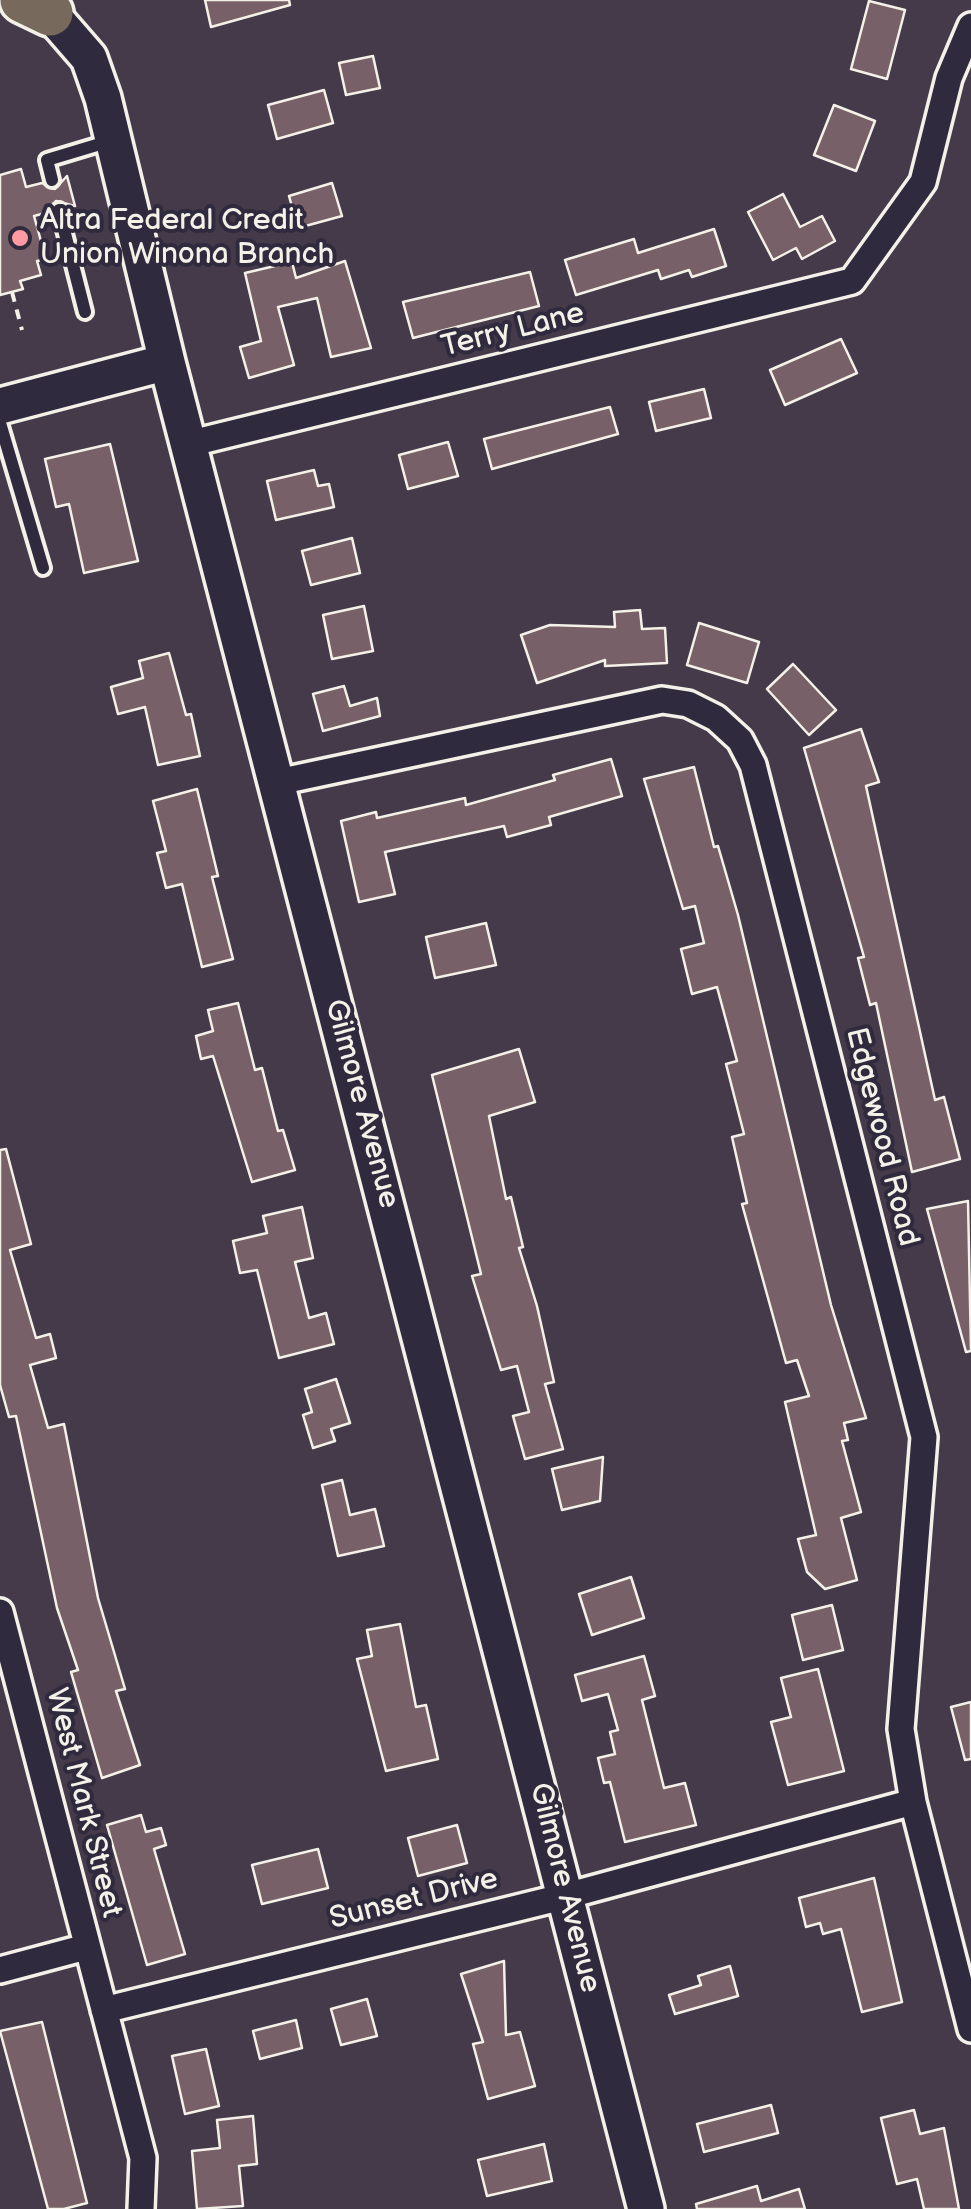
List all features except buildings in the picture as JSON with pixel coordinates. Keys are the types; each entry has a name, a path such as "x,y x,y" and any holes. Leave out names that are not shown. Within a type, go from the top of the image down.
{"street":[{"name":"Gilmore Avenue","path":"43,3 89,58 112,140 166,362 646,2209"},
{"name":"Terry Lane","path":"188,444 852,282 923,182 948,78 971,26"},
{"path":"0,406 166,362"},
{"name":"Edgewood Road","path":"278,782 662,700 688,704 716,718 740,740 753,765 924,1437 900,1729 913,1802 971,2029"},
{"name":"West Mark Street","path":"0,1612 142,2158 141,2209"},
{"name":"Sunset Drive","path":"104,2010 566,1896 913,1802"},
{"path":"0,1970 86,1947"}],"lane":[{"path":"52,180 46,160 112,140"},
{"path":"59,210 84,312"},
{"path":"0,423 42,568"}],"path":[{"path":"12,292 22,330"}],"place":[{"name":"Altra Federal Credit Union Winona Branch","path":"20,238"}]}
